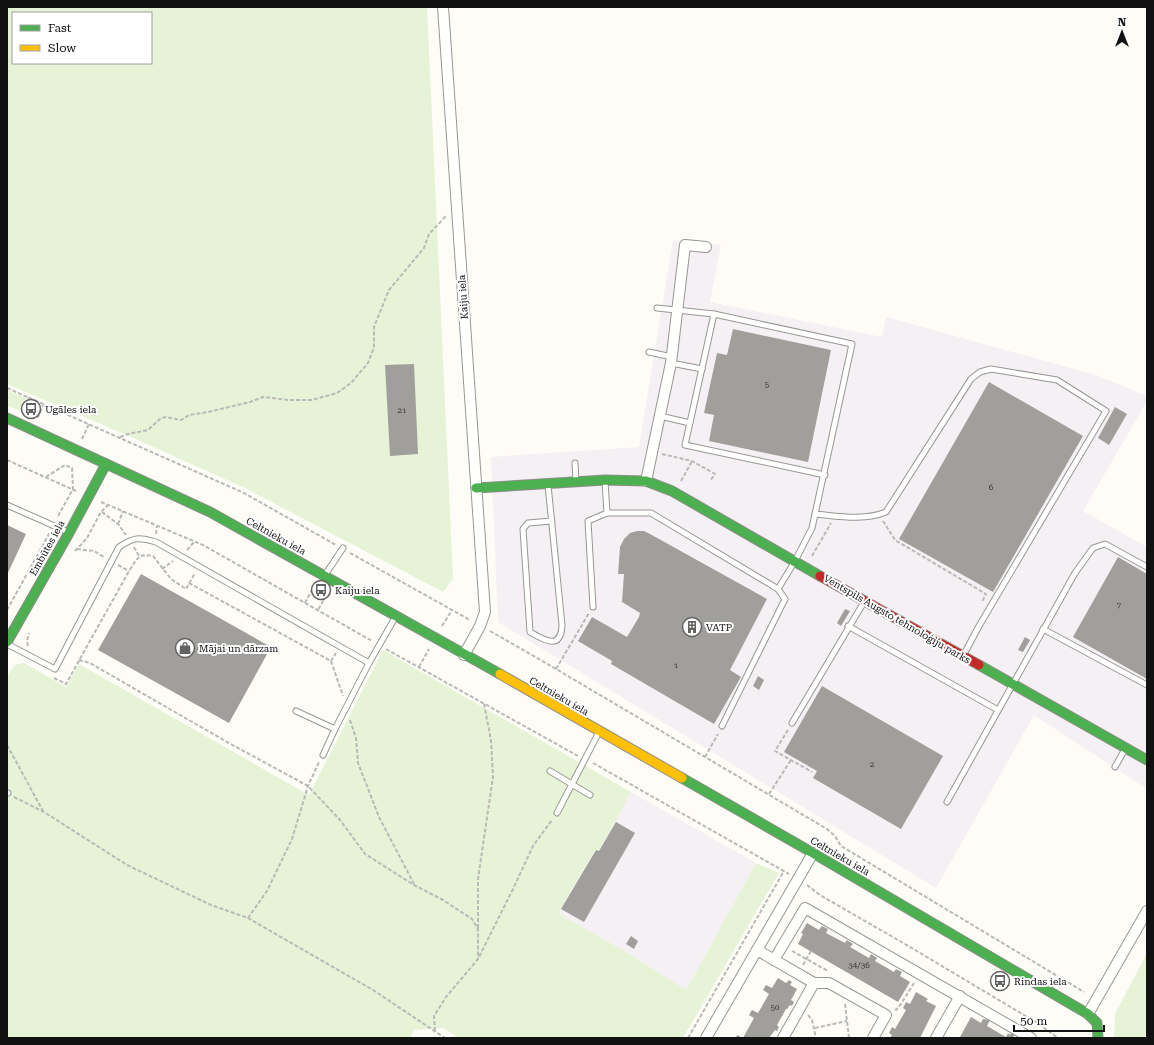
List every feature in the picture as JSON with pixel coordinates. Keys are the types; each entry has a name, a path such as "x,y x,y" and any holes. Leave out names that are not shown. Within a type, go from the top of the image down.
{"street":[{"name":"Kaiju iela","path":"443,7 485,612 480,626 464,654"},
{"path":"646,481 672,360 685,245 706,247"},
{"name":"Celtnieku iela","path":"7,418 210,512 396,615 813,853 1088,1014"},
{"name":"Embūtes iela","path":"7,643 106,464"},
{"name":"Ventspils Augsto tehnoloģiju parks","path":"476,488 605,480 646,481 672,491 1012,685 1147,760"},
{"path":"706,1038 813,853"},
{"path":"774,960 805,908 1031,1038"},
{"path":"1098,1038 1097,1023 1088,1014 1147,911"},
{"path":"756,950 814,983 829,983 886,1015 873,1038"},
{"path":"783,1038 814,983"},
{"path":"936,1038 960,996"}],"lane":[{"path":"657,308 714,314 852,344 825,475 812,528 795,561 778,589"},
{"path":"714,314 685,445 825,475"},
{"path":"649,352 702,369"},
{"path":"816,514 862,517 878,515 886,512 971,379 980,372 991,369 1057,380 1106,411 979,626 963,657"},
{"path":"660,416 690,423"},
{"path":"574,463 576,482"},
{"path":"605,480 607,513"},
{"path":"548,484 552,520 562,625 562,633 558,638 552,641 547,641 530,632 523,529 528,523 552,520"},
{"path":"7,505 69,532"},
{"path":"593,607 588,521 607,513 651,513 778,589 785,599 722,726"},
{"path":"7,643 55,669 119,547 130,540 142,538 156,542 369,664"},
{"path":"947,802 1075,573 1093,548 1105,544 1147,567"},
{"path":"325,576 343,548"},
{"path":"792,723 864,601"},
{"path":"323,755 346,707 396,615"},
{"path":"848,626 998,710"},
{"path":"1043,629 1147,685"},
{"path":"296,711 335,729"},
{"path":"557,813 600,732"},
{"path":"1115,767 1126,748"},
{"path":"550,771 590,795"}],"path":[{"path":"120,437 148,430 161,418 166,417 181,420 189,415 250,402 263,397 289,400 312,400 337,393 351,383 368,363 374,347 374,327 389,290 424,248 429,234 450,212"},
{"path":"7,388 244,493 343,548 556,669 769,794 827,829 835,836 841,846 1084,992"},
{"path":"28,412 23,410 29,397"},
{"path":"33,414 38,417 44,404"},
{"path":"662,454 692,461 715,474 710,481"},
{"path":"7,460 88,497 203,545 798,879 813,888 820,895 1039,1024 1058,1038"},
{"path":"679,484 692,461"},
{"path":"7,610 73,489 72,468 70,467 65,465 46,477"},
{"path":"72,555 87,538 101,512 108,505"},
{"path":"118,524 123,511"},
{"path":"101,512 118,524 130,540 139,556"},
{"path":"878,515 895,540 986,594 981,605"},
{"path":"810,558 831,523 833,516"},
{"path":"54,678 66,684 129,571 139,556 144,554 153,556 171,579 186,589 198,567"},
{"path":"190,583 331,662 356,738 358,762 379,817 414,884"},
{"path":"305,603 314,586 327,594 318,610"},
{"path":"556,669 593,607"},
{"path":"442,627 452,610"},
{"path":"25,654 28,648 28,635 31,628"},
{"path":"419,667 432,645"},
{"path":"331,662 340,647"},
{"path":"80,660 90,663 227,742 308,786 340,820 365,854 472,919 478,929"},
{"path":"478,959 478,879 493,777 491,740 484,704"},
{"path":"792,723 775,750 812,772"},
{"path":"705,757 722,726"},
{"path":"7,745 44,812"},
{"path":"248,918 266,891 292,839 308,786 323,755"},
{"path":"769,794 791,760"},
{"path":"7,793 44,812 127,865 211,905 248,918 373,990 445,1038"},
{"path":"435,1031 434,1016 446,997 478,959 533,846 557,813"},
{"path":"688,1038 784,871"},
{"path":"896,1010 929,958"},
{"path":"843,991 849,1038"},
{"path":"814,1028 847,1021"}],"shaded area":[{"path":"673,240 721,245 710,302 882,337 886,317 1096,375 1147,396 1147,401 1083,511 1147,547 1147,789 1034,715 936,888 498,622 491,457 639,447"},
{"path":"631,792 756,863 686,990 628,953 558,913 596,850 598,851"}],"green space":[{"path":"7,7 427,7 453,579 443,592 245,488 7,384"},
{"path":"7,390 26,398 22,411 7,406"},
{"path":"383,650 631,792 599,851 595,850 558,913 628,953 686,990 756,863 779,873 683,1038 459,1038 443,1028 414,1030 410,1038 7,1038 7,678 13,668 17,664 24,663 66,687 79,664 309,795"},
{"path":"1147,953 1147,1038 1114,1038 1115,1014"}],"building":[{"path":"733,329 831,350 808,462 709,441 714,415 704,413 717,353 727,355"},
{"path":"414,364 418,454 390,456 385,365"},
{"path":"989,382 1083,436 993,592 899,539"},
{"path":"1115,407 1127,414 1109,445 1098,438"},
{"path":"7,525 26,534 7,575"},
{"name":"VATP","path":"644,531 650,534 767,599 730,670 741,677 714,724 611,664 612,661 578,641 592,617 627,637 639,617 640,613 622,602 624,574 618,574 620,547 624,539 630,533"},
{"path":"1118,557 1147,574 1147,679 1073,637"},
{"name":"Mājai un dārzam","path":"141,574 271,647 229,723 98,650"},
{"path":"845,609 850,611 841,626 837,623"},
{"path":"1025,637 1030,640 1023,652 1018,650"},
{"path":"758,676 764,680 759,690 753,686"},
{"path":"822,686 943,756 901,829 813,778 817,771 784,752"},
{"path":"616,822 635,833 584,922 561,909 596,850 599,851"},
{"path":"807,923 819,930 822,926 828,929 826,933 845,943 847,940 853,944 850,947 869,958 871,954 877,958 875,961 894,972 896,969 902,972 900,976 910,982 898,1002 798,944 803,934 801,933"},
{"path":"631,936 638,941 634,949 626,944"},
{"path":"778,978 786,983 789,980 792,982 790,985 797,989 791,1000 794,1002 792,1006 790,1005 786,1009 777,1025 779,1027 777,1031 775,1030 769,1038 743,1038 754,1018 749,1015 752,1010 758,1013 769,994 763,990 766,985 772,988"},
{"path":"916,992 928,999 926,1001 936,1006 920,1038 890,1038 892,1035 889,1033 892,1027 895,1029 906,1010 903,1008 906,1002 910,1004"},
{"path":"971,1017 981,1023 983,1019 990,1020 987,1026 1006,1037 1008,1033 1010,1035 1011,1033 1015,1034 1013,1038 961,1038 960,1037"},
{"path":"737,1035 743,1038 736,1038"}],"traffic: fast":[{"path":"7,418 210,512 500,674"},
{"path":"7,642 69,533 106,464"},
{"path":"476,488 605,480 646,481 672,491 820,576"},
{"path":"979,665 1147,760"},
{"path":"682,778 1088,1014 1097,1023 1098,1038"}],"traffic: slow":[{"path":"500,674 682,778"}],"traffic: jam":[{"path":"820,576 979,665"}],"place":[{"name":"Ugāles iela","path":"31,409"},
{"name":"Kaiju iela","path":"321,590"},
{"name":"VATP","path":"692,627"},
{"name":"Mājai un dārzam","path":"185,648"},
{"name":"Rindas iela","path":"1000,981"}]}
